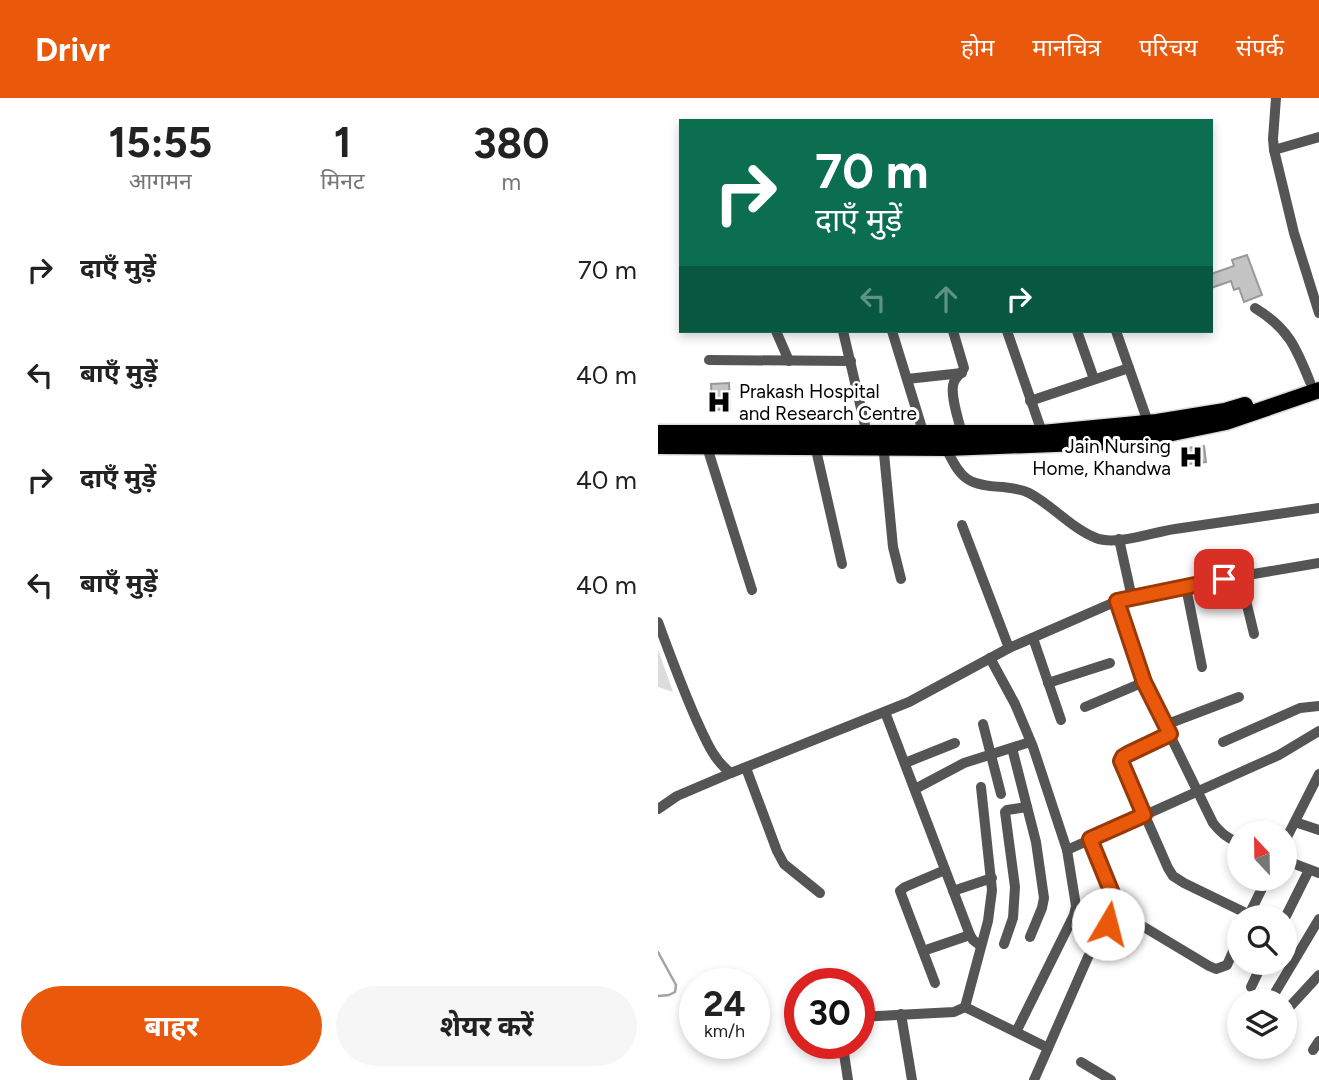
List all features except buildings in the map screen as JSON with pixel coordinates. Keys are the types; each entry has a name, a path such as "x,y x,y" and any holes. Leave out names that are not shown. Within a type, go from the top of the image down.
{"highway":[{"path":"658,446 707,447 877,438 926,441 946,448 1150,430 1215,419 1225,411 1317,384"},
{"path":"658,433 814,440"},
{"path":"926,441 962,433 1044,439"}],"street":[{"path":"1276,98 1274,150 1294,233 1318,307"},
{"path":"1274,150 1319,138"},
{"path":"1255,308 1284,330 1317,384"},
{"path":"777,333 789,361"},
{"path":"843,333 850,361 877,438 893,547 901,579"},
{"path":"893,333 926,441"},
{"path":"954,333 964,361 962,373 953,386 962,433"},
{"path":"1008,333 1044,439"},
{"path":"1078,333 1094,379"},
{"path":"1117,333 1150,430"},
{"path":"709,360 850,361"},
{"path":"1030,401 1129,368"},
{"path":"907,379 962,373"},
{"path":"814,440 842,564"},
{"path":"707,447 752,590"},
{"path":"946,448 954,465 970,482 1016,488 1029,493 1085,533 1098,539 1119,539 1319,508"},
{"path":"962,525 1009,648"},
{"path":"1119,539 1132,598"},
{"path":"658,809 677,796 922,696 1009,648 1117,601 1319,563"},
{"path":"1240,576 1254,634"},
{"path":"1186,587 1202,667"},
{"path":"1117,601 1144,682 1213,823 1227,838"},
{"path":"658,622 704,736 715,756 732,773"},
{"path":"1033,638 1061,720"},
{"path":"990,658 1030,742 1067,850 1076,906 1016,1032"},
{"path":"1048,683 1110,663"},
{"path":"1086,707 1144,682"},
{"path":"1229,905 1173,876 1121,761 1123,757 1168,729 1239,697"},
{"path":"1223,742 1300,708 1319,706"},
{"path":"885,712 970,935 981,946"},
{"path":"984,724 1001,794"},
{"path":"1067,850 1279,755 1319,731"},
{"path":"915,789 964,763 1030,742"},
{"path":"905,763 955,743"},
{"path":"1012,748 1037,842 1044,898 1030,937"},
{"path":"746,768 784,863 820,892"},
{"path":"1296,821 1319,774"},
{"path":"965,1007 991,906 992,878 981,788"},
{"path":"1004,944 1013,918 1015,887 1005,812 1027,807"},
{"path":"1297,823 1319,830"},
{"path":"1090,839 1118,908 1124,915 1216,969 1227,965"},
{"path":"1293,905 1314,872 1297,865"},
{"path":"935,984 900,891 945,870"},
{"path":"953,891 992,878"},
{"path":"1034,1080 1088,957 1118,908"},
{"path":"1277,989 1319,919"},
{"path":"923,951 970,935"},
{"path":"1251,987 1257,975"},
{"path":"1297,999 1319,975"},
{"path":"965,1007 1048,1048"},
{"path":"875,1016 954,1012 965,1007"},
{"path":"901,1014 912,1080"},
{"path":"845,1059 848,1080"},
{"path":"1081,1062 1111,1080"}],"shaded area":[{"path":"658,649 673,692 658,687"}],"waterway":[{"path":"658,952 676,985 675,992 658,996"}],"place":[{"name":"Prakash Hospital and Research Centre","path":"719,402"},
{"name":"Jain Nursing Home, Khandwa","path":"1191,457"}],"route":[{"path":"1108,924 1118,908 1090,839 1144,815 1121,761 1128,754 1170,734 1144,682 1117,601 1224,579"}]}
